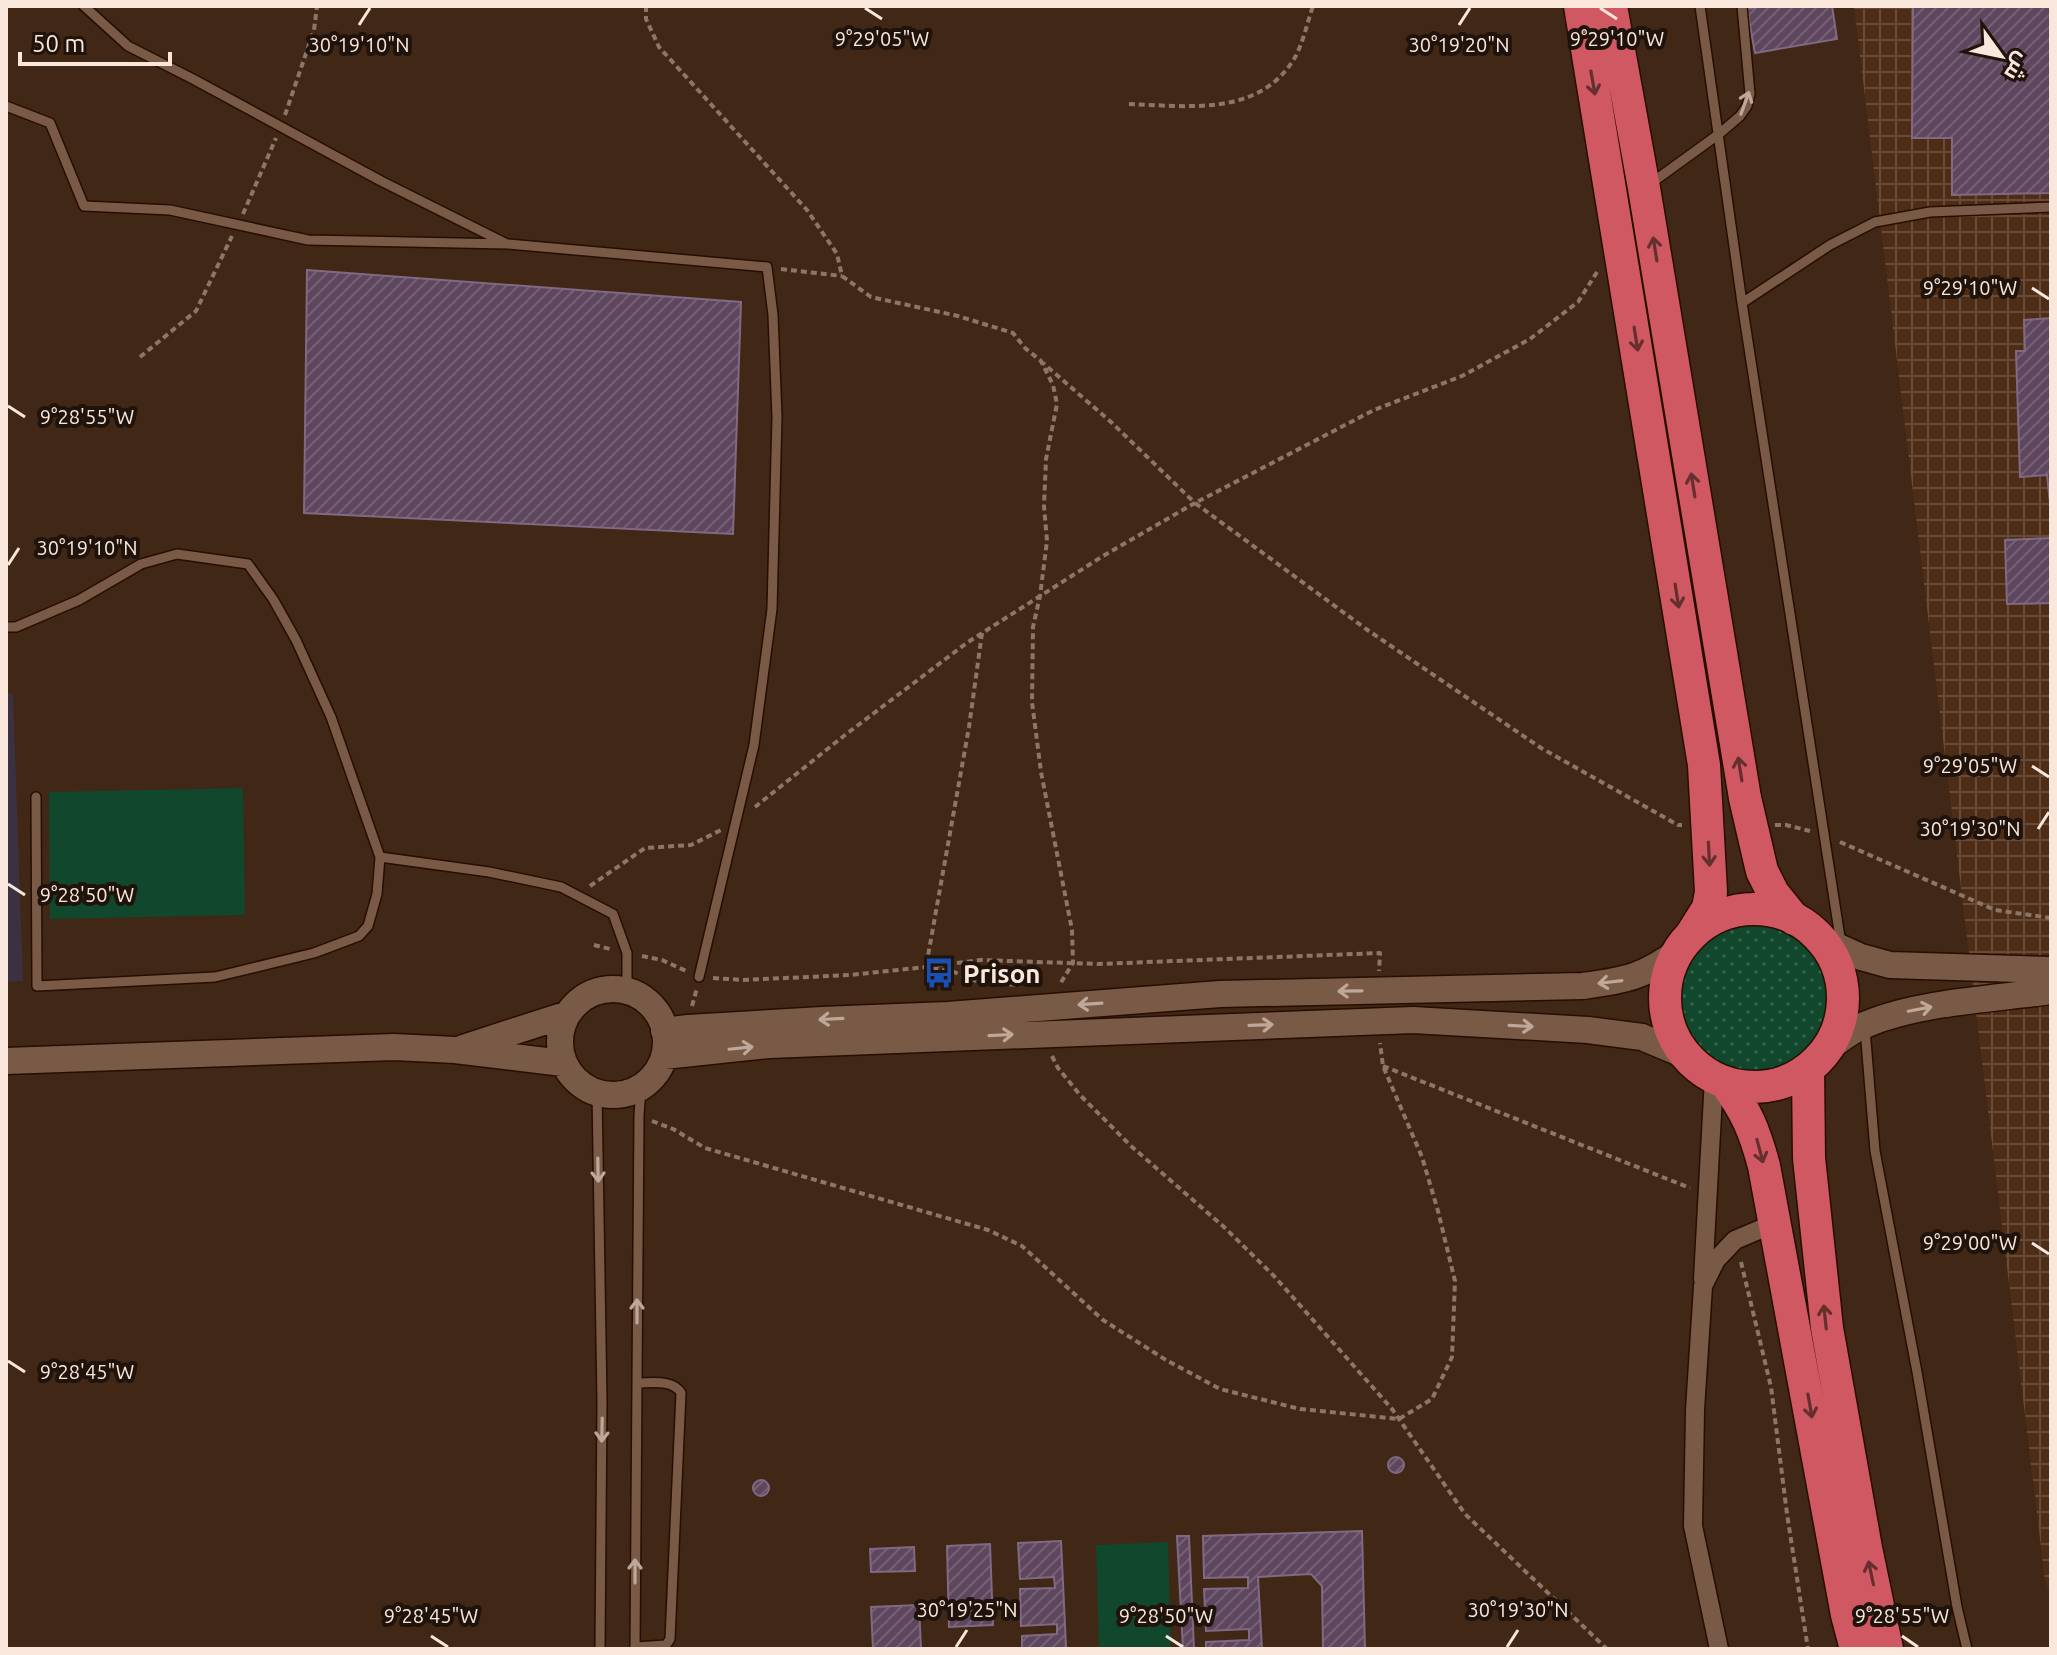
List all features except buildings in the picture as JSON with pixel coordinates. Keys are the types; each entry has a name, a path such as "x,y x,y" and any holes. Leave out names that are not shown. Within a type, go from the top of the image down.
{"highway":[{"path":"1580,6 1704,765 1711,892 1708,908 1685,943 1672,963 1668,977 1666,1005 1672,1033 1687,1056 1704,1072 1720,1080 1749,1087 1786,1081 1816,1060 1838,1028 1843,1001 1840,975 1829,950 1831,944 1794,919 1768,910 1740,911 1714,919 1685,943"},
{"path":"1611,6 1742,783 1762,871 1773,893 1794,919"},
{"path":"1816,1060 1809,1158 1827,1328 1887,1649"},
{"path":"1720,1080 1743,1108 1756,1134 1856,1649"}],"main road":[{"path":"1055,1020 1220,994 1583,986 1624,981 1655,969 1685,943"},
{"path":"1831,944 1890,965 2051,970"},
{"path":"610,988 627,990 643,997 655,1009 663,1024 664,1044 655,1075 641,1088 624,1095 606,1095 588,1090 573,1078 563,1063 561,1029 579,1001 594,992 610,988"},
{"path":"1816,1060 1846,1035 1865,1025 1920,1008 2051,991"},
{"path":"455,1050 568,1014"},
{"path":"664,1044 688,1028 948,1015 1055,1020 1413,1020 1588,1030 1642,1037 1687,1056"},
{"path":"6,1061 394,1047 455,1050 563,1063"}],"street":[{"path":"1719,1649 1693,1526 1695,1410 1708,1194 1720,1080"},
{"path":"1703,1286 1716,1260 1735,1240 1775,1223"}],"lane":[{"path":"84,6 128,46 381,181 508,244"},
{"path":"1700,6 1742,303 1825,835 1831,944"},
{"path":"1644,188 1719,134 1740,116 1749,101 1742,6"},
{"path":"6,106 50,123 84,206 170,210 308,240 508,244 767,267 773,315 777,402 772,609 754,745 699,977"},
{"path":"1742,303 1830,245 1875,222 1930,212 2051,207"},
{"path":"6,627 16,627 79,600 141,564 177,554 248,564 273,599 296,640 331,717 380,857 377,894 368,926 359,936 326,949 215,977 37,986 36,797"},
{"path":"380,857 489,872 561,887 613,914 627,953 627,990"},
{"path":"1865,1025 1875,1151 1967,1649"},
{"path":"637,1383 671,1384 677,1386 681,1393 670,1639 664,1646 635,1648 639,1115 641,1088"},
{"path":"597,1092 602,1402 600,1649"}],"path":[{"path":"140,357 196,311 281,126 314,30 317,6"},
{"path":"646,6 646,19 659,47 807,210 837,254 842,276"},
{"path":"1129,104 1183,106 1235,103 1258,94 1279,79 1296,56 1313,6"},
{"path":"767,267 842,276 871,297 958,316 1013,333 1025,348 1111,422 1195,503 1366,629 1541,748 1678,825 1707,825"},
{"path":"845,735 982,633 1103,556 1195,503 1374,410 1462,376 1530,339 1578,302 1597,272"},
{"path":"1041,361 1053,385 1057,404 1046,459 1044,506 1047,541 1033,627 1032,702 1041,772 1072,930 1073,963 1059,987 1051,1055 1080,1095 1131,1146 1224,1227 1274,1276 1399,1419 1465,1514 1607,1649"},
{"path":"926,967 969,727 982,633"},
{"path":"1751,825 1786,825 1825,835 1995,910 2051,918"},
{"path":"594,945 662,960 699,977 743,980 819,977 980,960 1098,964 1380,953 1377,991"},
{"path":"926,967 954,972 981,983 1028,985"},
{"path":"639,1115 673,1129 705,1148 921,1208 988,1230 1022,1246 1103,1320 1166,1360 1220,1389 1300,1409 1399,1419 1432,1399 1452,1357 1455,1281 1422,1157 1383,1066 1377,1021"},
{"path":"1383,1066 1708,1194"},
{"path":"1735,1240 1771,1387 1808,1649"}],"shaded area":[{"path":"1854,6 2051,6 2051,1596 2045,1580"},
{"path":"6,693 13,694 23,981 6,982"}],"green space":[{"path":"243,788 245,915 50,919 49,792"},
{"path":"1754,921 1783,927 1808,944 1825,969 1831,998 1825,1027 1808,1052 1783,1069 1754,1075 1725,1069 1700,1052 1683,1027 1677,998 1683,969 1700,944 1725,927"},
{"path":"1168,1542 1171,1649 1099,1649 1096,1545"}],"place":[{"name":"Prison","path":"939,973"}]}
